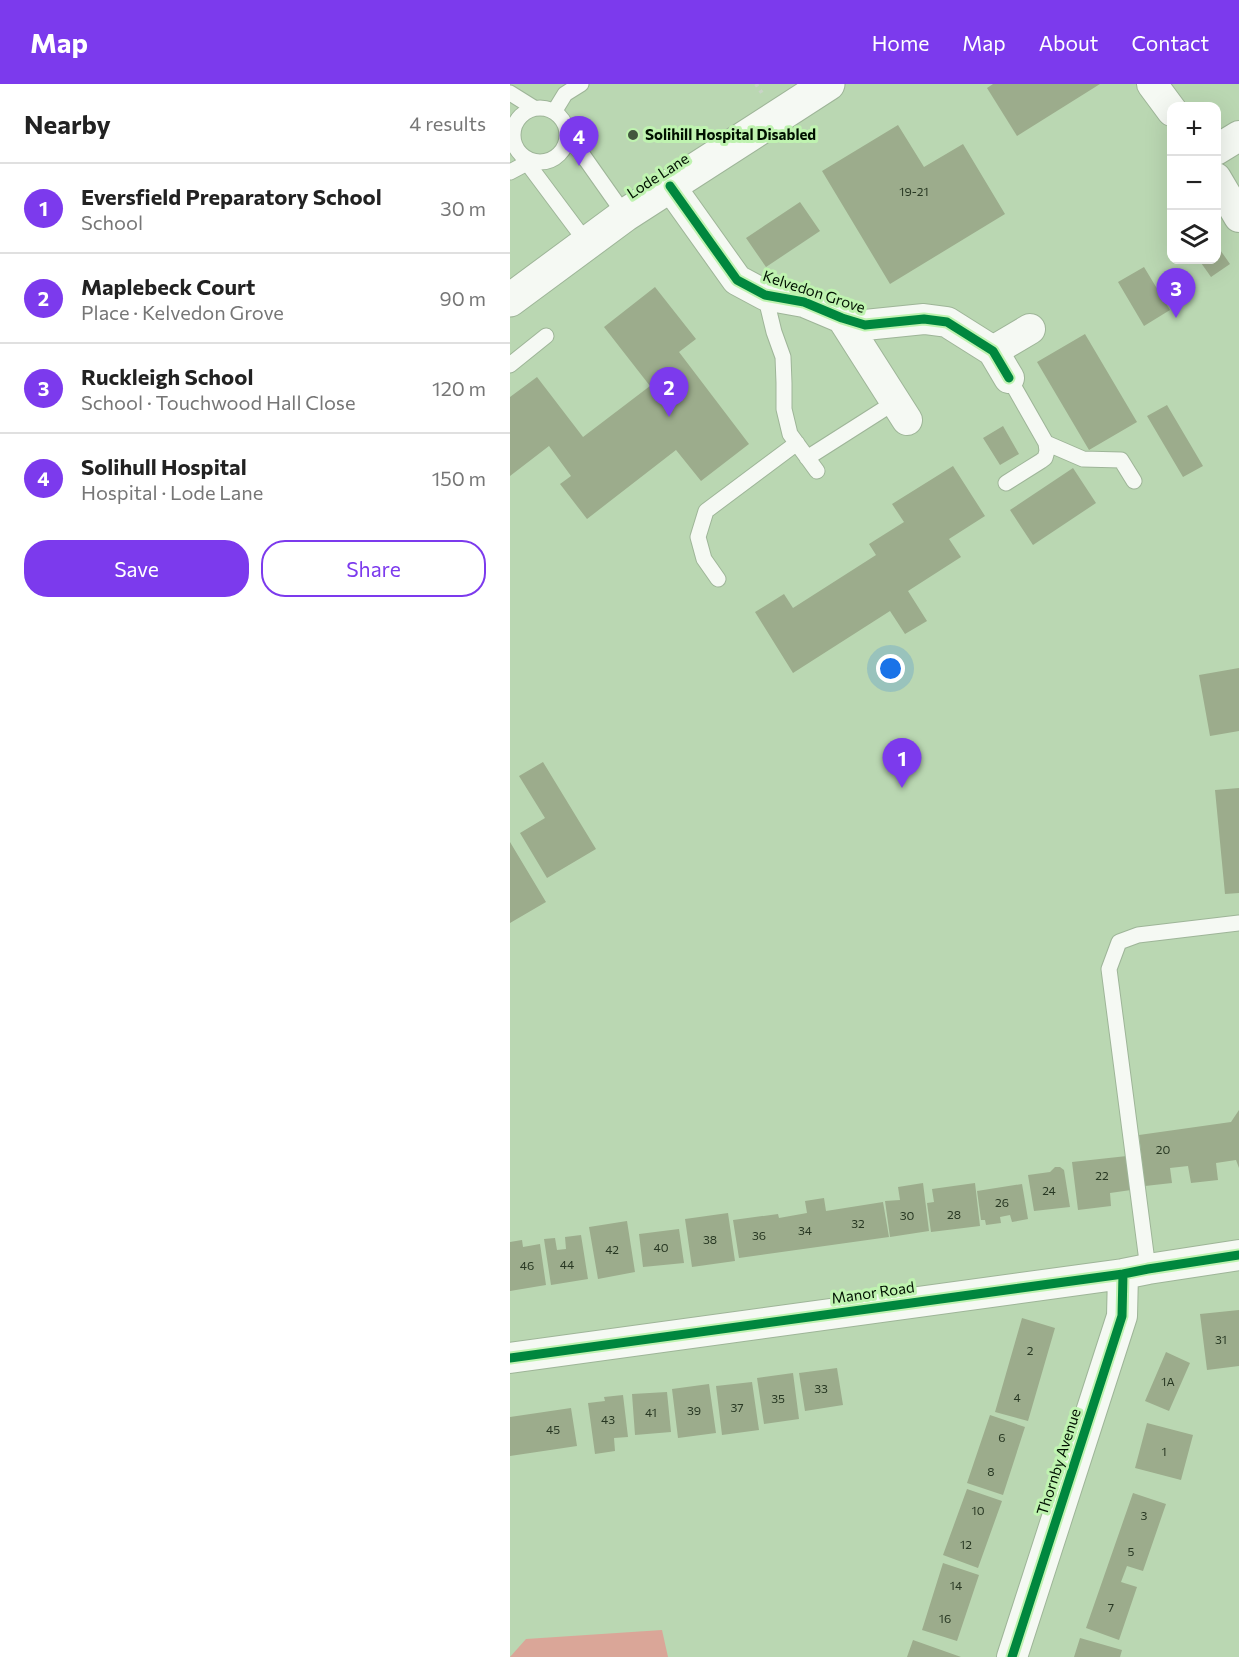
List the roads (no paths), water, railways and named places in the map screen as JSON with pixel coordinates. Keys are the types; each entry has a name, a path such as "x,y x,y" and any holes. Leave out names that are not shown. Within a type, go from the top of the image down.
{"main road":[{"name":"Lode Lane","path":"510,300 625,215 828,84"}],"street":[{"path":"1152,84 1167,104"},
{"path":"1221,147 1239,136"},
{"name":"Kelvedon Grove","path":"670,186 737,280 765,295 804,302 865,325 924,319 947,322 993,351 1009,378"},
{"path":"1221,186 1239,217"},
{"path":"842,318 901,411"},
{"path":"993,351 1030,329"},
{"name":"Manor Road","path":"510,1358 1239,1255"},
{"name":"Thornby Avenue","path":"1012,1657 1136,1271"}],"lane":[{"path":"554,112 572,86"},
{"path":"510,93 534,108"},
{"path":"518,150 531,161 553,159 565,146 567,130 564,122 554,112 534,108 519,117 515,124 513,140 518,150 587,243"},
{"path":"567,137 582,154 625,215"},
{"path":"510,172 518,150"},
{"path":"765,295 783,357 784,409 790,434 817,471"},
{"path":"510,366 546,336"},
{"path":"1006,483 1045,458 1047,451 1046,443 1009,378"},
{"path":"807,458 901,411"},
{"path":"718,579 704,559 698,537 706,511 797,443"},
{"path":"1046,443 1083,459 1121,460 1134,481"},
{"path":"1136,1271 1109,969 1119,942 1138,935 1239,923"}],"place":[{"name":"Solihill Hospital Disabled","path":"633,135"},
{"name":"Solihull Hospital","path":"579,166"},
{"name":"Ruckleigh School","path":"1176,318"},
{"name":"Maplebeck Court","path":"669,417"},
{"name":"Eversfield Preparatory School","path":"902,788"}]}
